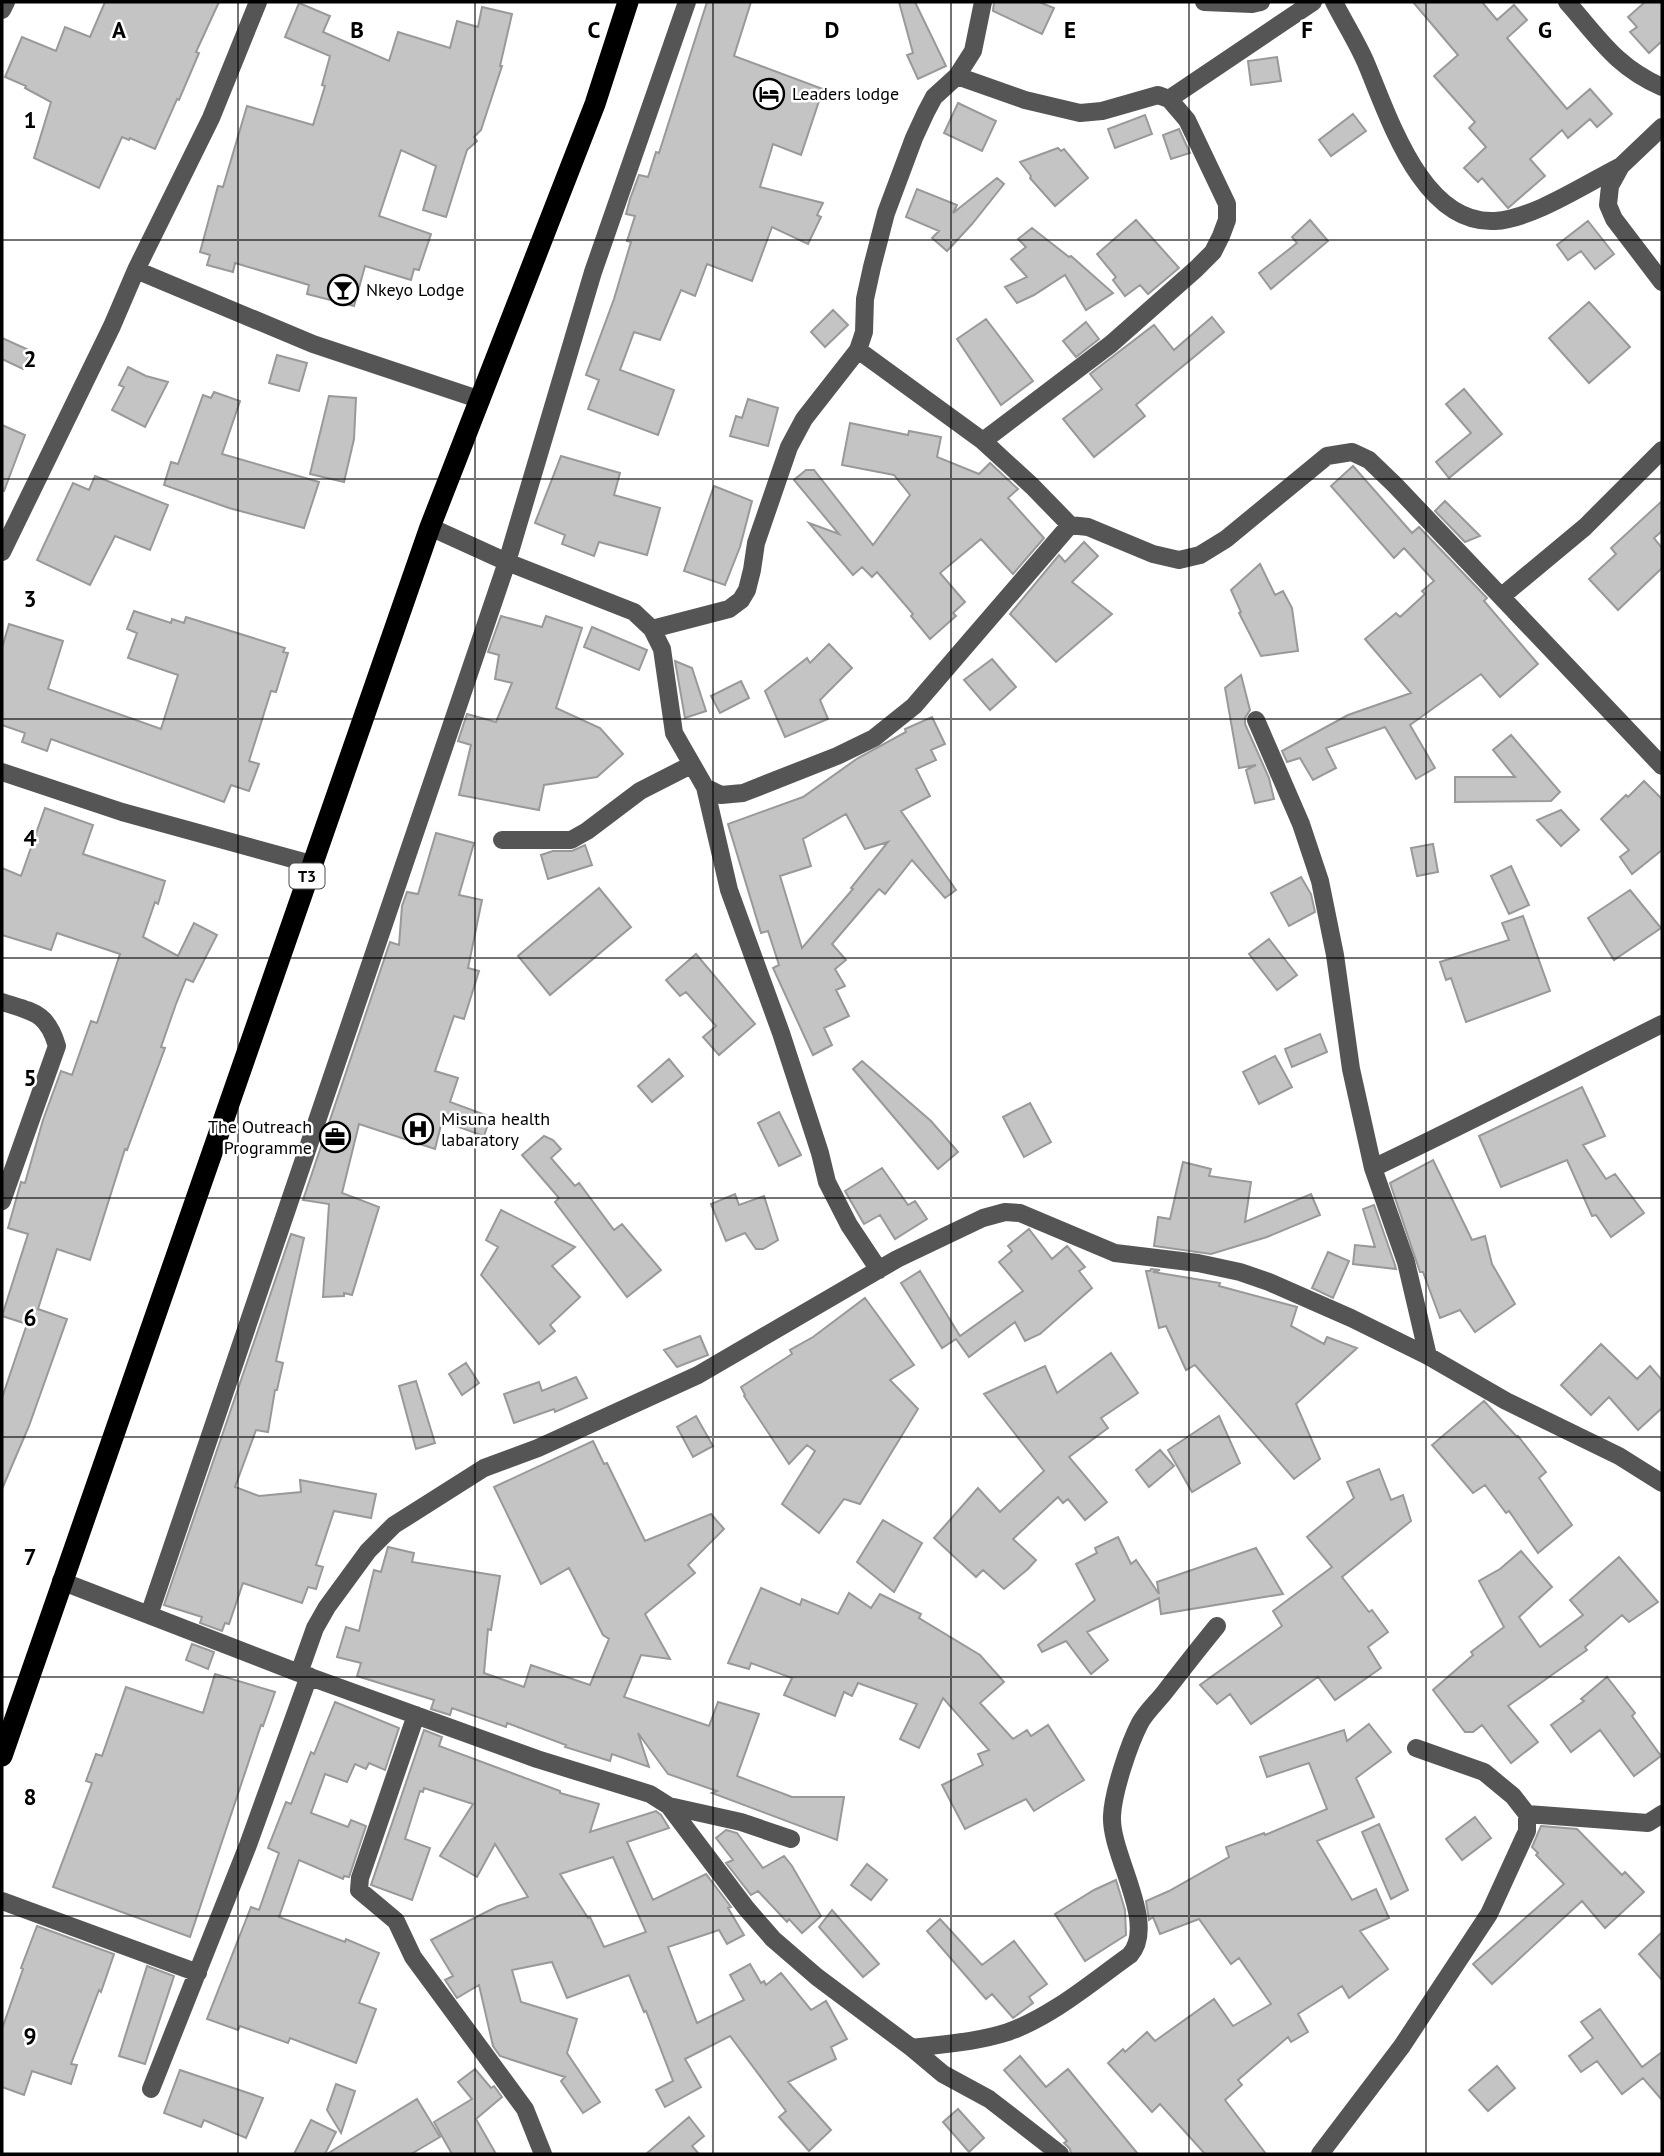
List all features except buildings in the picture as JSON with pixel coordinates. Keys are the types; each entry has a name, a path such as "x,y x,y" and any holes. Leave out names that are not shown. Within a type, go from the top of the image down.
{"highway":[{"name":"T3","path":"2,1756 430,527 595,104 628,2"}],"street":[{"path":"2,10 6,2"},
{"path":"3,548 211,118 258,2"},
{"path":"149,1615 507,562 593,272 687,2"},
{"path":"652,629 729,609 741,600 750,580 766,509 789,447 804,419 858,350 864,332 865,299 872,267 891,201 934,97 957,76 973,51 983,2"},
{"path":"1204,2 1261,2"},
{"path":"1169,99 1313,2"},
{"path":"1334,2 1365,61 1384,112 1422,180 1443,204 1459,214 1483,221 1509,219 1548,204 1621,166 1662,127"},
{"path":"1567,2 1619,62 1642,79 1662,87"},
{"path":"957,76 1025,100 1080,113 1101,111 1158,95 1169,99 1187,120 1227,204 1227,220 1213,252 1159,304 1111,344 983,441"},
{"path":"1621,166 1610,186 1608,205 1615,219 1662,282"},
{"path":"136,270 313,344 481,400"},
{"path":"858,350 983,441 1070,525 1088,527 1153,554 1179,560 1199,555 1226,540 1327,456 1352,452 1369,460 1662,766"},
{"path":"1502,596 1585,527 1662,450"},
{"path":"705,787 721,795 743,793 793,775 874,738 914,706 1070,525"},
{"path":"430,527 507,562 634,612 652,629 662,649 674,733 705,787 729,890 782,1034 821,1153 827,1182 849,1225 879,1270"},
{"path":"1256,720 1301,824 1320,881 1329,922 1351,1069 1373,1168 1406,1262 1428,1356"},
{"path":"502,840 570,840 587,831 640,790 691,765"},
{"path":"2,772 122,812 311,864"},
{"path":"2,1002 34,1012 51,1026 57,1046 2,1201"},
{"path":"1373,1168 1487,1114 1587,1060 1662,1024"},
{"path":"151,2089 248,1844 304,1675 315,1628 327,1606 368,1551 394,1525 484,1468 538,1448 698,1375 897,1259 984,1218 1012,1212 1115,1253 1198,1263 1240,1272 1305,1297 1428,1356 1506,1401 1660,1476"},
{"path":"61,1581 304,1675 537,1759 650,1794 669,1806 741,1822 791,1839"},
{"path":"912,2048 976,2040 1040,2018 1130,1955 1136,1948 1139,1940 1138,1916 1118,1855 1112,1816 1120,1777 1140,1722 1217,1626"},
{"path":"416,1715 360,1878 359,1890 396,1921 413,1957 525,2109 543,2154"},
{"path":"1320,2154 1402,2046 1489,1914 1527,1830 1527,1814 1513,1796 1484,1772 1416,1748"},
{"path":"669,1806 746,1908 773,1939 817,1977 943,2074 989,2099 1060,2154"},
{"path":"1527,1814 1648,1823 1662,1814"},
{"path":"2,1901 198,1973"}],"place":[{"name":"Leaders lodge","path":"769,94"},
{"name":"Nkeyo Lodge","path":"343,290"},
{"name":"Misuna health labaratory","path":"418,1129"},
{"name":"The Outreach Programme","path":"335,1137"}]}
